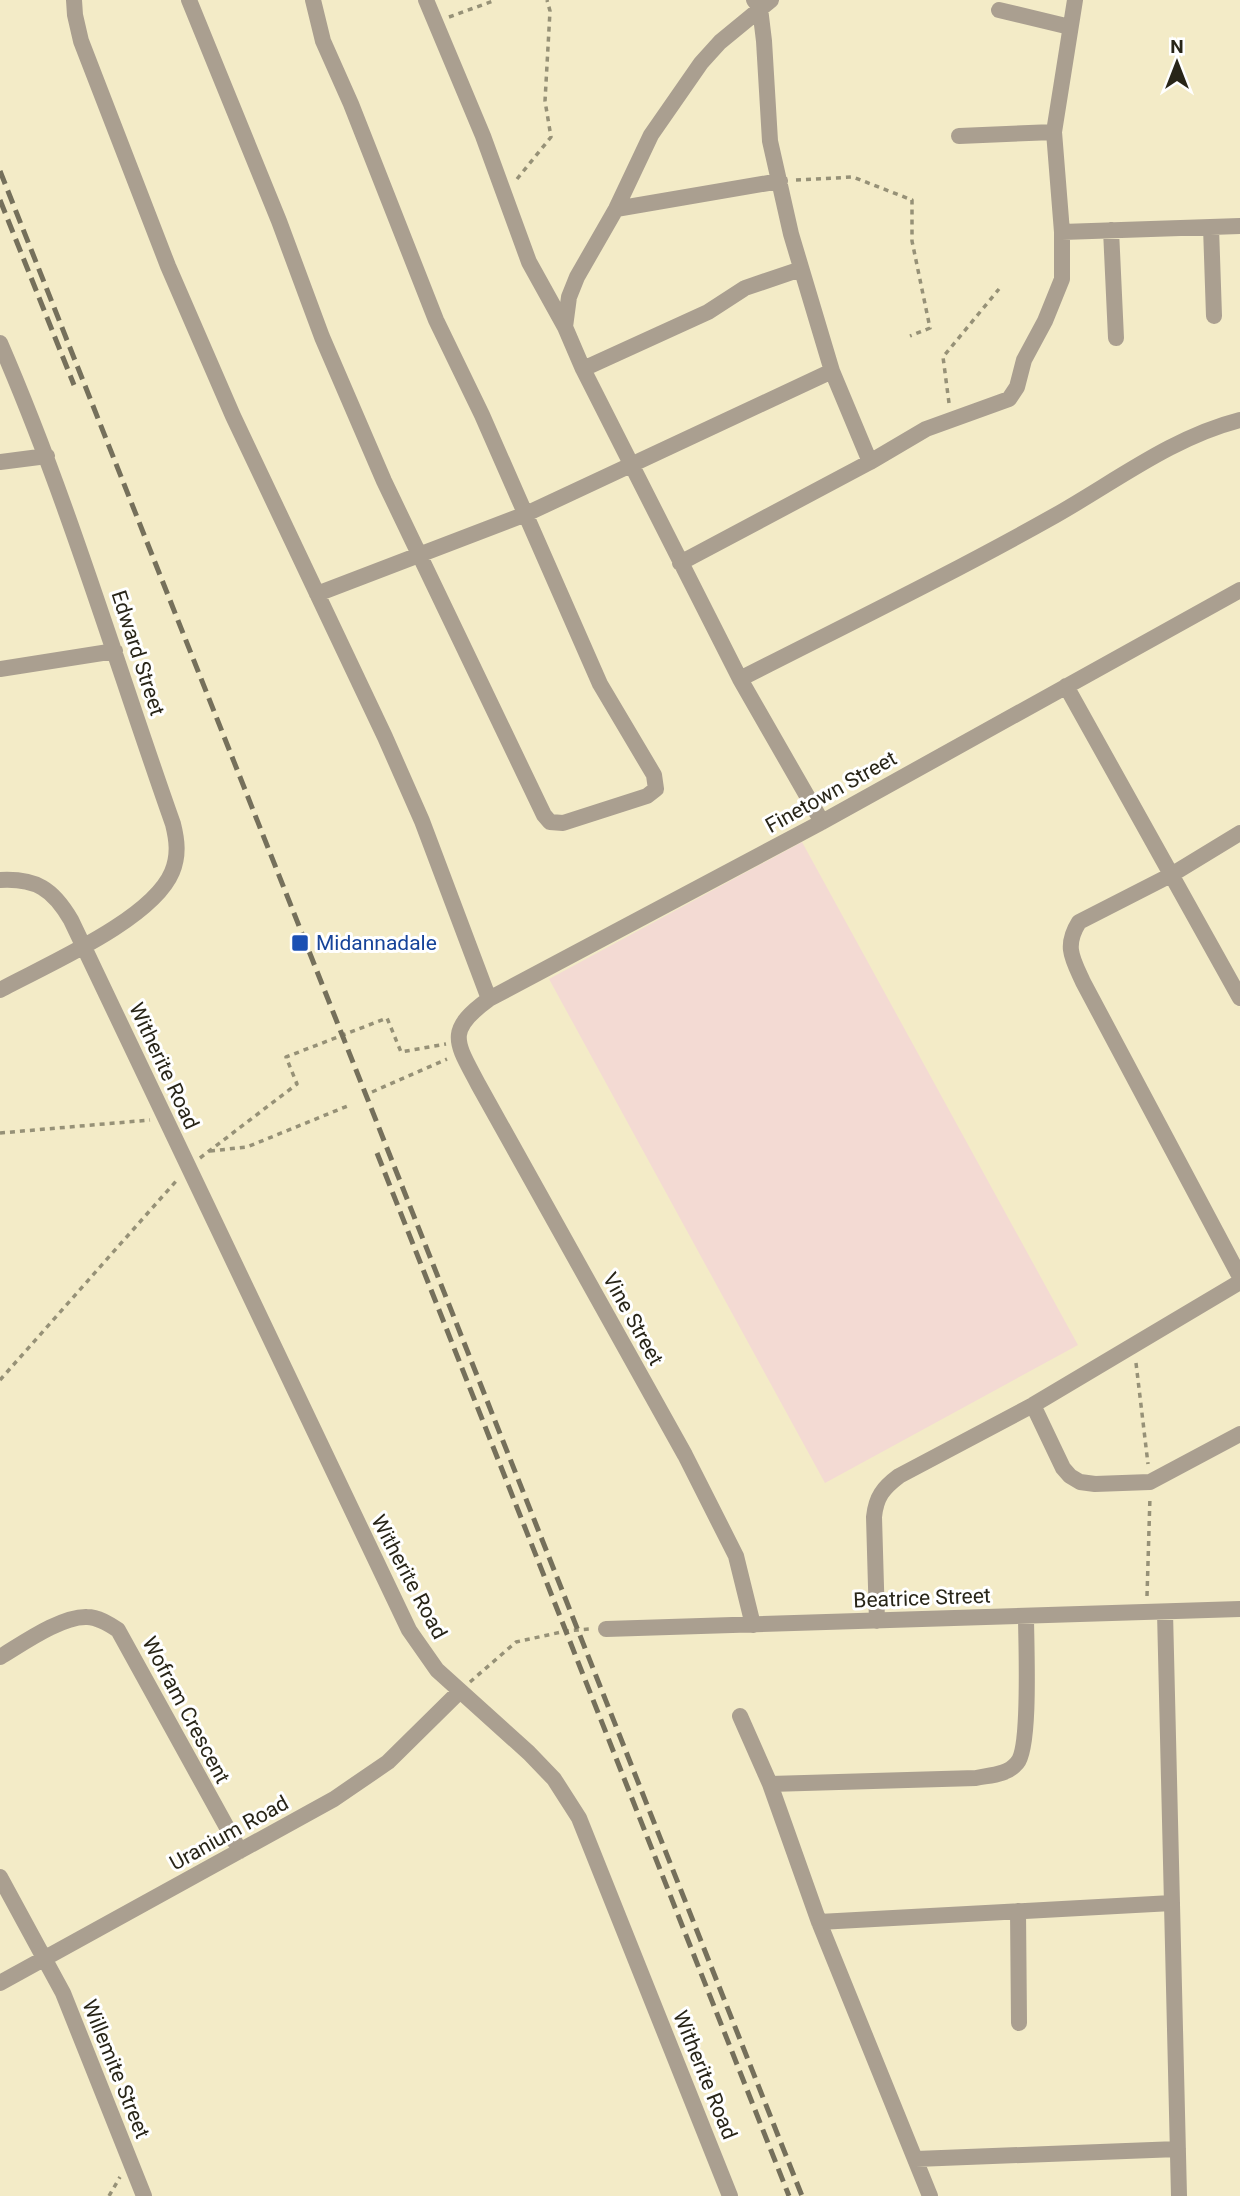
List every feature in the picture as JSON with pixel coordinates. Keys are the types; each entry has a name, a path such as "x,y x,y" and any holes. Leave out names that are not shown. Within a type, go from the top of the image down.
{"street":[{"path":"75,0 75,15 81,41 168,266 233,416 422,821 489,999"},
{"path":"189,0 279,221 322,337 383,481 544,815 550,822 563,823 647,796 656,789 654,775 600,684 417,274 351,104 323,41 313,0"},
{"path":"426,0 505,194 529,262 565,327 583,369 740,679 822,822"},
{"path":"680,563 870,463 926,429 1009,399 1017,387 1024,360 1061,285 1063,273 1054,132 1074,0"},
{"path":"565,327 569,297 577,277 616,209 651,135 685,83 720,42 761,3"},
{"path":"761,3 770,141 801,269 832,371 870,463"},
{"path":"999,10 1070,27"},
{"path":"959,136 1054,132"},
{"path":"616,209 780,181"},
{"path":"1062,232 1240,226"},
{"path":"1211,227 1214,316"},
{"path":"1111,230 1116,338"},
{"path":"583,369 708,312 745,288 801,269"},
{"name":"Edward Street","path":"0,343 47,456 173,824 178,851 172,873 157,895 125,920 85,946 0,990"},
{"path":"317,594 526,514 832,371"},
{"path":"740,679 1031,528 1184,440 1240,420"},
{"path":"0,462 47,456"},
{"name":"Finetown Street","path":"460,1047 459,1029 469,1015 489,999 822,822 1240,590"},
{"path":"0,669 115,651"},
{"path":"1066,686 1240,998"},
{"path":"877,1621 874,1517 875,1502 884,1488 899,1476 1033,1405 1240,1279 1083,982 1069,946 1079,922 1171,875 1240,833"},
{"name":"Witherite Road","path":"0,880 24,881 47,889 61,902 85,946 409,1630 437,1671 529,1753 554,1779 579,1818 730,2196"},
{"name":"Vine Street","path":"460,1047 691,1466 736,1556 753,1625"},
{"path":"1033,1405 1063,1468 1080,1482 1112,1485 1150,1482 1240,1434"},
{"name":"Beatrice Street","path":"606,1629 1240,1609"},
{"path":"1165,1612 1179,2196"},
{"path":"770,1784 938,1777 976,1778 1009,1770 1019,1762 1026,1725 1026,1616"},
{"name":"Wofram Crescent","path":"0,1657 66,1621 87,1617 102,1621 118,1630 240,1850"},
{"name":"Uranium Road","path":"0,1983 334,1799 388,1762 459,1692"},
{"path":"740,1716 770,1784 819,1922 930,2196"},
{"path":"0,1877 45,1959"},
{"path":"819,1922 1172,1903"},
{"path":"1018,1911 1019,2023"},
{"name":"Willemite Street","path":"45,1959 63,1993 144,2196"},
{"path":"916,2158 1178,2149"}],"path":[{"path":"434,22 496,0"},
{"path":"505,194 551,137 545,101 550,11 547,0"},
{"path":"780,181 853,177 912,200 912,242 930,328 910,336"},
{"path":"951,419 943,357 999,289"},
{"path":"0,1380 189,1166 297,1084 286,1056 387,1018 401,1052 460,1047"},
{"path":"372,1092 460,1047"},
{"path":"208,1151 247,1147 350,1105"},
{"path":"0,1133 166,1119"},
{"path":"459,1692 516,1642 576,1629 606,1629"}],"shaded area":[{"path":"802,842 1078,1345 825,1483 549,979"}],"railway":[{"path":"0,171 802,2196"},
{"path":"0,200 74,385"},
{"path":"377,1153 789,2196"}],"place":[{"name":"Midannadale","path":"300,943"}]}
